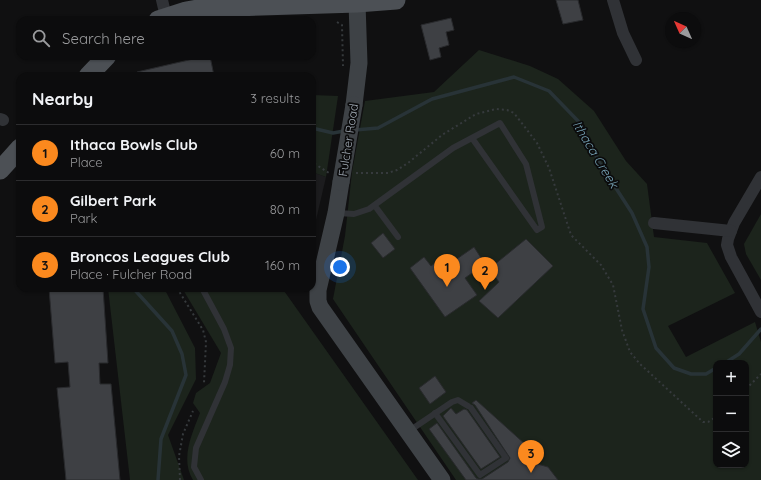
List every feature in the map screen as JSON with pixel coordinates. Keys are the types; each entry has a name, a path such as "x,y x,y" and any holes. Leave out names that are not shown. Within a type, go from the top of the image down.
{"main road":[{"path":"162,12 209,8 396,0"},
{"path":"92,72 103,60"},
{"path":"0,170 16,152"}],"street":[{"path":"613,0 623,33 636,60"},
{"name":"Fulcher Road","path":"357,1 359,63 354,105 336,213 316,275 318,295 322,311 442,480"},
{"path":"761,177 728,239 728,251 761,312"},
{"path":"654,223 731,231"}],"lane":[{"path":"336,213 354,214 363,212 374,206 453,148 500,123 526,164 542,227 537,230 472,138"},
{"path":"374,206 398,237"},
{"path":"201,480 194,467 196,448 225,382 230,366 231,348 224,329 204,292"},
{"path":"407,432 435,413 455,401 460,401 470,407 506,458 480,475 435,413"}],"path":[{"path":"337,22 342,25 344,71"},
{"path":"180,292 202,330 206,342 204,383"},
{"path":"749,386 761,374"},
{"path":"180,480 179,456 183,434 193,411"}],"shaded area":[{"path":"479,50 530,66 558,79 594,111 626,161 647,184 654,237 707,243 735,293 668,326 686,357 755,322 761,342 761,480 456,480 333,299 345,236 352,172 365,101 434,92"},
{"path":"316,95 338,96 326,177 316,173"},
{"path":"316,173 326,177 316,220"},
{"path":"761,214 761,280 746,254 744,244"},
{"path":"108,292 166,292 195,348 196,379 168,435 184,480 130,480"},
{"path":"184,292 285,292 418,480 193,480 187,464 187,455 191,438 200,413 193,403 196,393 210,383 221,353"}],"building":[{"path":"556,0 578,0 583,20 563,24"},
{"path":"451,18 454,30 446,32 449,45 439,48 441,57 430,60 421,25"},
{"path":"189,60 211,60 213,72 137,72"},
{"path":"383,233 395,249 383,258 371,243"},
{"path":"526,239 553,266 498,318 479,301 499,282 489,269"},
{"path":"474,247 485,264 465,278 477,295 445,317 410,268 424,257 431,266 435,263 441,270"},
{"path":"49,292 103,292 108,363 99,363 100,384 111,384 120,480 66,480 57,388 70,387 68,362 55,363"},
{"path":"435,376 446,392 430,404 419,388"},
{"path":"476,400 536,454 527,461 548,467 558,480 466,480 429,429 437,423 476,478 482,479 508,462 510,458 475,405 472,403"},
{"path":"451,408 456,414 464,409 467,410 500,457 481,469 443,416"}],"waterway":[{"name":"Ithaca Creek","path":"355,130 378,128 432,99 514,77 549,91 580,123 599,162 632,213 647,247 649,267 643,309 656,348 674,368 691,374 706,374 713,370"},
{"name":"Ithaca Creek","path":"316,129 333,133 344,131"},
{"name":"Ithaca Creek","path":"137,292 172,331 182,354 186,375 161,439 158,480"},
{"name":"Ithaca Creek","path":"730,360 739,354 761,329"}],"place":[{"name":"Ithaca Bowls Club","path":"447,287"},
{"name":"Gilbert Park","path":"485,290"},
{"name":"Broncos Leagues Club","path":"531,473"}]}
